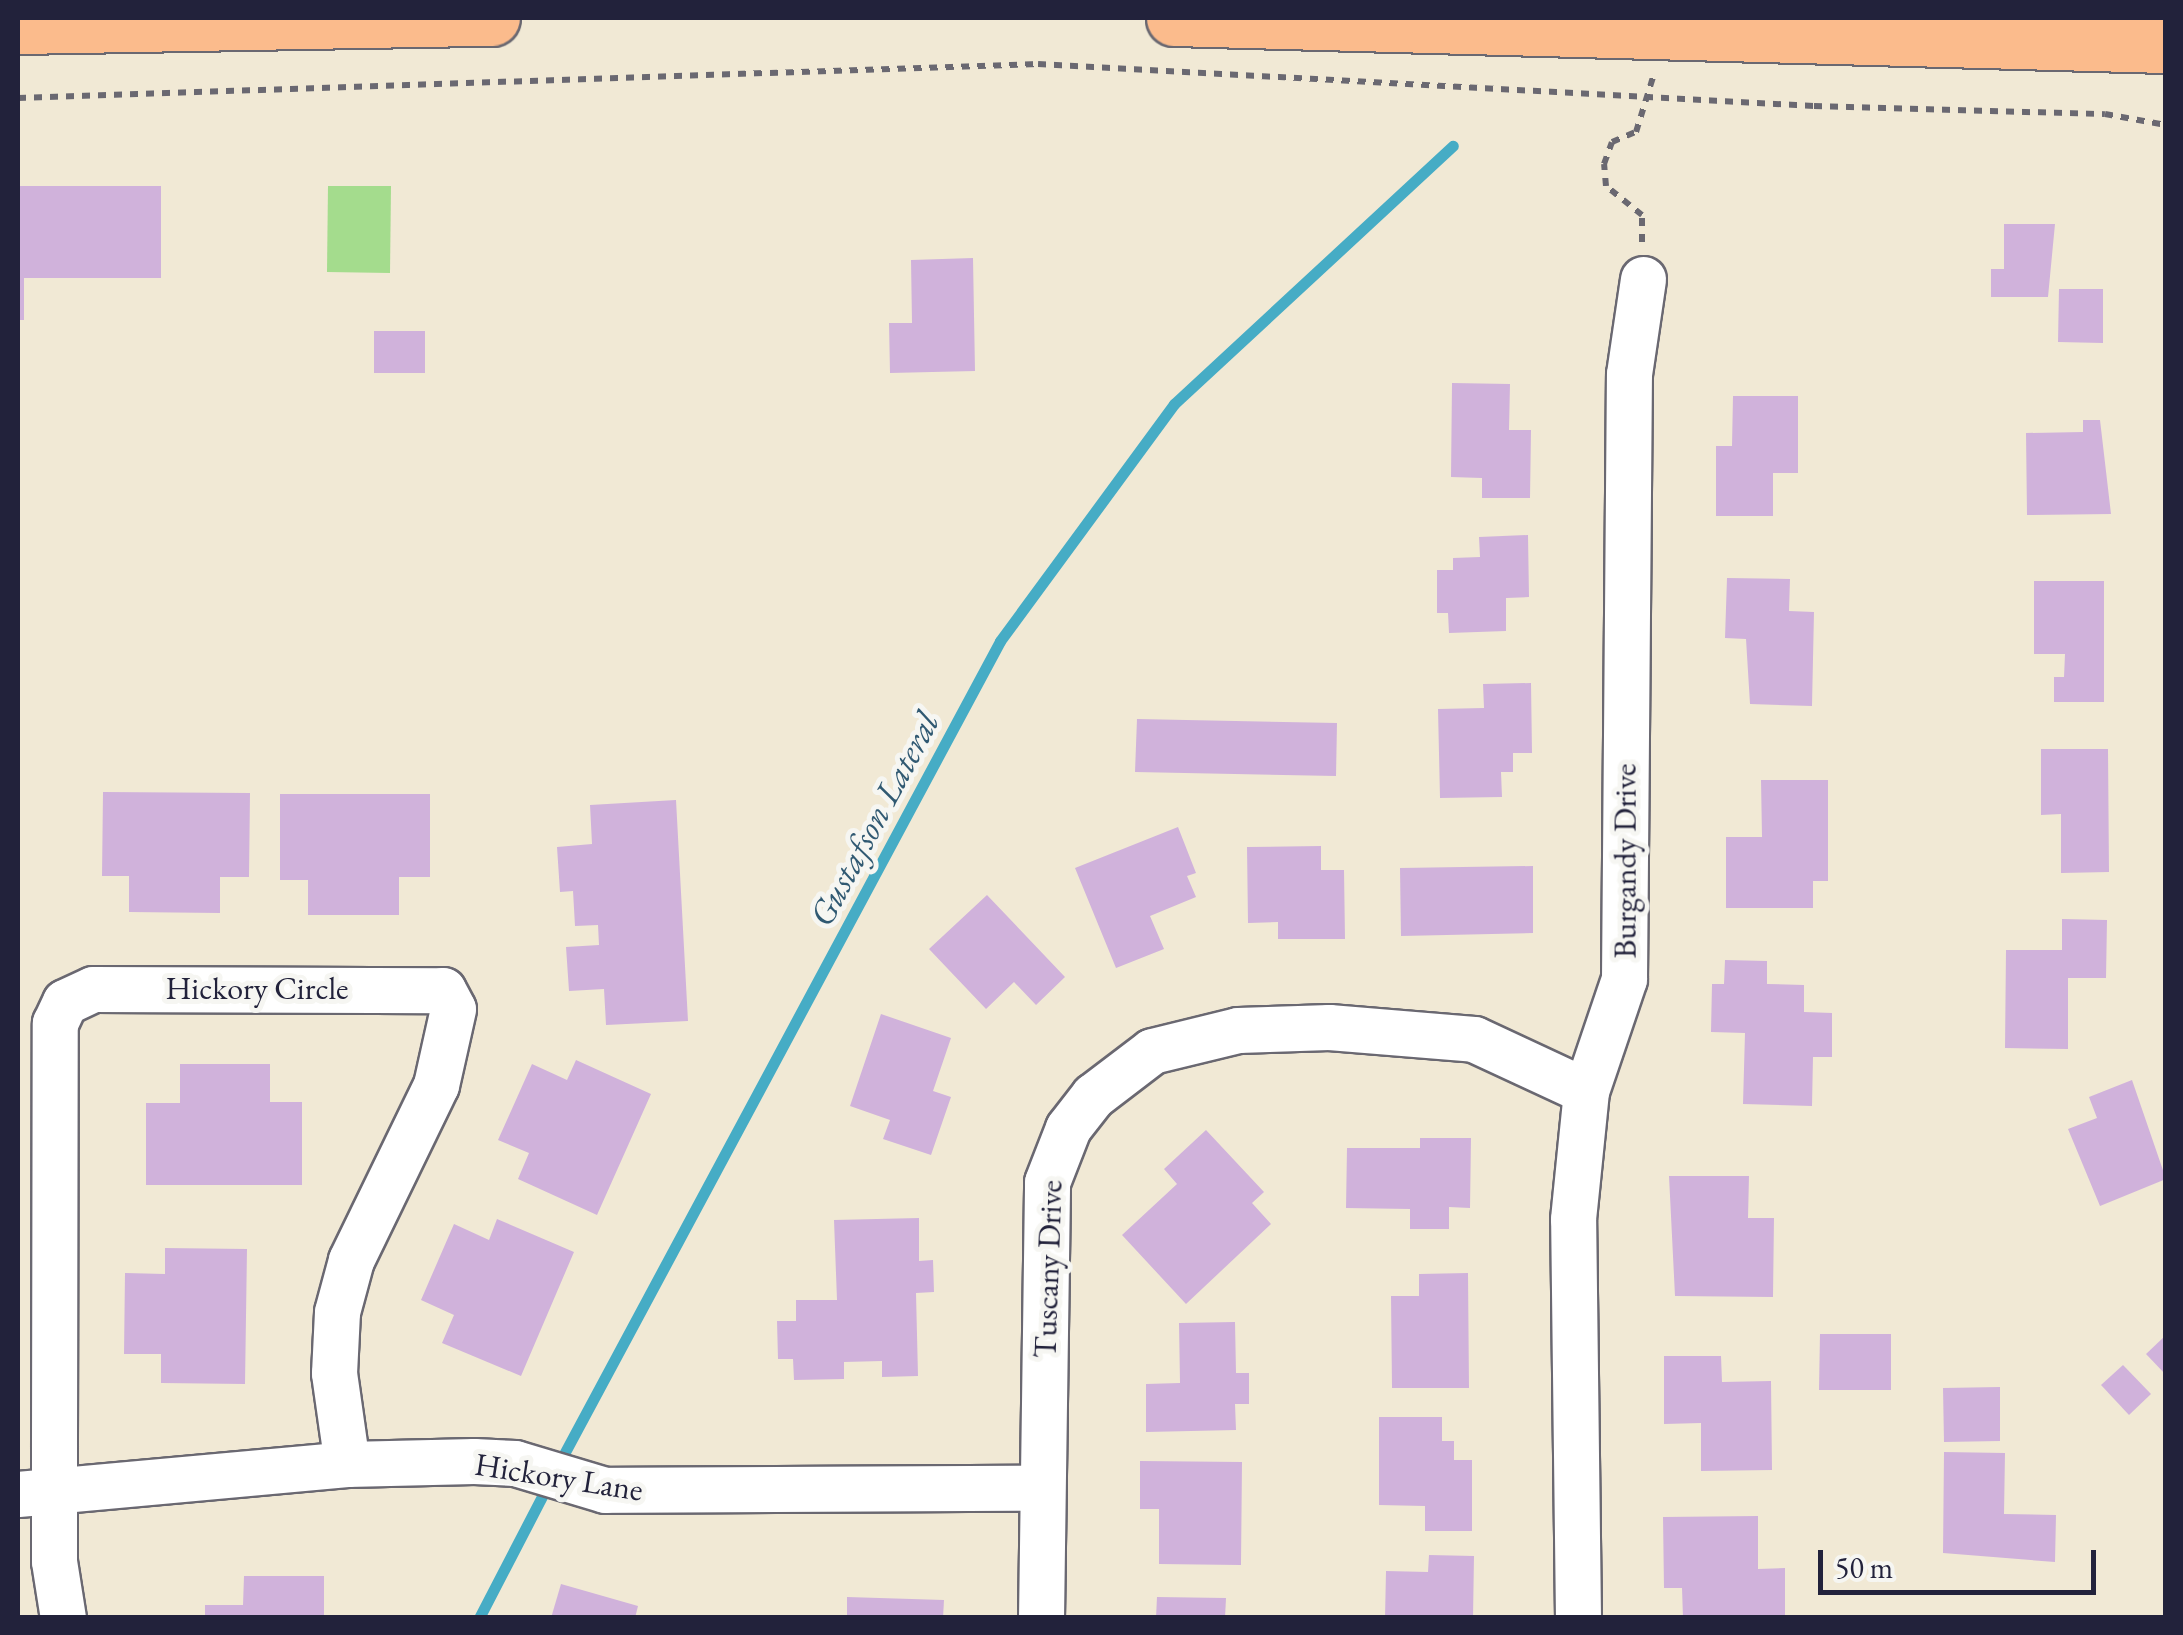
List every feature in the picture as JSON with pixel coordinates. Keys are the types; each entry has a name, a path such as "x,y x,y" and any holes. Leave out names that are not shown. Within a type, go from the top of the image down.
{"main road":[{"path":"18,26 492,18"},
{"path":"1174,18 1658,31 1880,28 2166,45"}],"street":[{"name":"Burgandy Drive","path":"1578,1618 1574,1220 1586,1091 1624,979 1629,374 1643,279"},
{"name":"Hickory Circle","path":"36,1494 55,1023 64,1002 94,989 424,987 442,990 453,1009 436,1085 350,1260 337,1312 334,1373 347,1464"},
{"name":"Tuscany Drive","path":"1041,1618 1046,1182 1068,1128 1122,1069 1152,1051 1238,1030 1329,1027 1474,1040 1586,1091"},
{"name":"Hickory Lane","path":"36,1494 347,1464 515,1463 605,1490 1042,1488"},
{"path":"36,1494 63,1618"}],"path":[{"path":"1643,279 1642,214 1606,186 1604,164 1612,142 1636,132 1652,93 1658,31"},
{"path":"18,98 1038,64 1652,93 1814,106 2106,114 2166,125"}],"green space":[{"path":"328,186 391,186 390,273 327,272"}],"building":[{"path":"18,186 161,186 161,278 24,278 24,320 18,320"},
{"path":"2004,224 2055,224 2048,297 1991,297 1991,269 2004,269"},
{"path":"973,258 975,371 890,373 889,323 912,323 911,260"},
{"path":"2059,289 2103,289 2103,343 2058,342"},
{"path":"374,331 425,331 425,373 374,373"},
{"path":"1452,383 1510,384 1509,430 1531,430 1530,498 1482,498 1482,478 1451,477"},
{"path":"1733,396 1798,396 1798,473 1773,473 1773,516 1716,516 1716,446 1732,446"},
{"path":"2083,420 2100,420 2111,514 2027,515 2026,433 2083,432"},
{"path":"1528,535 1529,597 1506,598 1506,631 1449,633 1448,613 1437,613 1437,570 1453,570 1453,558 1480,557 1479,537"},
{"path":"1727,578 1790,579 1789,611 1814,612 1812,706 1750,704 1746,639 1725,638"},
{"path":"2034,581 2104,581 2104,702 2054,702 2054,677 2064,677 2065,654 2034,654"},
{"path":"1531,683 1532,753 1513,753 1513,772 1501,772 1502,797 1440,798 1438,709 1484,708 1483,684"},
{"path":"1137,719 1337,723 1336,776 1135,772"},
{"path":"2041,749 2108,749 2109,872 2061,873 2061,814 2041,815"},
{"path":"1761,780 1828,780 1828,881 1813,881 1813,908 1726,908 1726,837 1762,837"},
{"path":"103,792 250,793 249,877 220,877 220,913 129,912 129,876 102,876"},
{"path":"280,794 430,794 430,877 399,877 399,915 308,915 308,880 280,880"},
{"path":"676,800 688,1021 606,1025 604,989 569,991 566,947 599,945 598,925 575,926 573,891 560,892 557,847 592,844 590,805"},
{"path":"1178,827 1196,873 1187,876 1196,897 1150,916 1164,949 1116,968 1075,868"},
{"path":"1321,846 1321,870 1344,870 1345,939 1278,939 1278,922 1248,923 1247,847"},
{"path":"1533,866 1533,933 1401,936 1400,868"},
{"path":"987,895 1065,977 1036,1005 1014,982 986,1009 929,949"},
{"path":"2062,919 2107,920 2106,978 2068,978 2068,1049 2005,1048 2006,950 2062,950"},
{"path":"1725,960 1767,961 1767,984 1804,985 1804,1012 1832,1013 1832,1057 1813,1057 1812,1106 1743,1104 1745,1033 1711,1032 1712,984 1724,984"},
{"path":"881,1014 951,1038 933,1091 951,1097 931,1155 883,1139 890,1120 850,1106"},
{"path":"576,1060 651,1094 597,1215 518,1179 529,1153 498,1140 532,1064 567,1080"},
{"path":"180,1064 270,1064 270,1102 302,1102 302,1185 146,1185 146,1103 180,1103"},
{"path":"2132,1080 2166,1179 2100,1206 2068,1129 2097,1118 2089,1097"},
{"path":"1206,1130 1264,1192 1252,1203 1271,1224 1186,1304 1122,1235 1177,1184 1164,1169"},
{"path":"1420,1138 1471,1138 1470,1208 1449,1207 1449,1229 1410,1229 1410,1209 1346,1208 1347,1148 1420,1148"},
{"path":"1669,1176 1749,1176 1748,1218 1774,1218 1773,1297 1675,1296"},
{"path":"919,1218 919,1261 933,1260 934,1292 916,1293 918,1376 882,1377 882,1361 844,1362 844,1379 794,1380 793,1359 778,1359 777,1321 796,1321 796,1300 837,1300 834,1220"},
{"path":"497,1219 574,1252 521,1376 442,1343 454,1315 421,1300 454,1224 489,1240"},
{"path":"165,1248 247,1249 245,1384 161,1383 161,1354 124,1354 125,1273 165,1274"},
{"path":"1468,1273 1469,1388 1392,1388 1391,1296 1419,1296 1419,1274"},
{"path":"1235,1322 1236,1373 1249,1373 1249,1404 1235,1404 1236,1430 1146,1432 1146,1384 1180,1383 1179,1323"},
{"path":"1820,1334 1891,1334 1891,1390 1819,1390"},
{"path":"2166,1335 2166,1375 2146,1354"},
{"path":"1664,1356 1721,1356 1722,1382 1771,1381 1772,1470 1701,1471 1701,1423 1664,1424"},
{"path":"2123,1365 2151,1394 2129,1415 2101,1385"},
{"path":"2000,1387 2000,1441 1944,1442 1943,1388"},
{"path":"1379,1417 1442,1417 1442,1441 1454,1441 1454,1460 1472,1460 1472,1531 1425,1531 1425,1506 1379,1505"},
{"path":"1944,1452 2005,1453 2004,1514 2056,1515 2055,1562 1943,1553"},
{"path":"1140,1461 1242,1462 1241,1565 1159,1564 1159,1509 1140,1509"},
{"path":"1758,1516 1758,1569 1785,1568 1785,1618 1683,1618 1682,1588 1664,1588 1663,1517"},
{"path":"1429,1555 1474,1556 1473,1618 1385,1618 1386,1571 1428,1572"},
{"path":"244,1576 324,1576 324,1618 205,1618 205,1605 243,1605"},
{"path":"561,1584 638,1606 635,1618 551,1618"},
{"path":"847,1597 944,1600 943,1618 847,1618"},
{"path":"1157,1597 1226,1598 1225,1618 1156,1618"}],"waterway":[{"name":"Gustafson Lateral","path":"557,1467 1000,641 1174,404 1453,146"},
{"name":"Gustafson Lateral","path":"479,1618 549,1483"}]}
